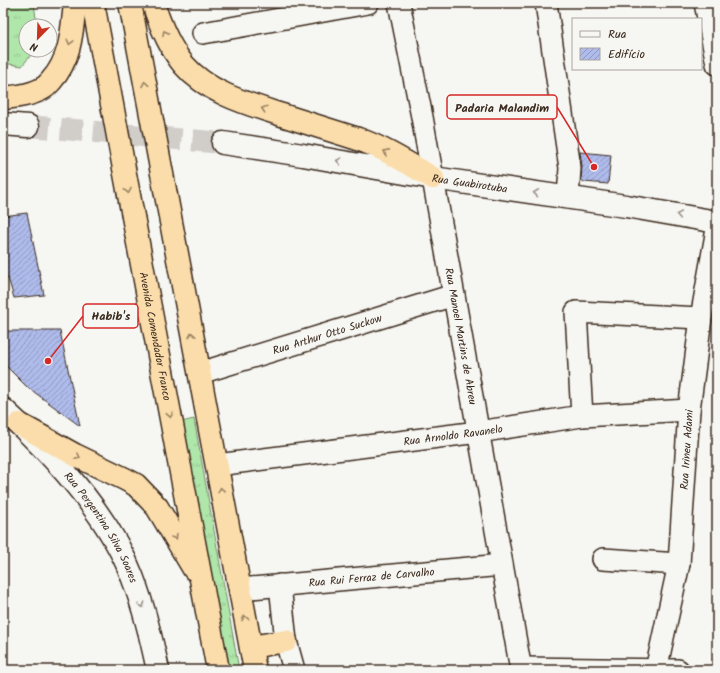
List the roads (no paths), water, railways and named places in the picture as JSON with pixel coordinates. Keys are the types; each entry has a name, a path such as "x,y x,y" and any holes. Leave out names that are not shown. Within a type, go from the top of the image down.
{"highway":[{"path":"3,98 28,94 45,87 56,75 66,58 72,36 75,3"},
{"name":"Avenida Comendador Franco","path":"93,3 218,670"},
{"path":"130,3 255,670"},
{"path":"153,3 161,26 172,48 184,65 198,78 214,89 259,107 360,140 380,149 433,178"},
{"path":"19,424 75,455 136,485 156,507 202,581"},
{"path":"251,647 286,641"}],"main road":[{"path":"3,124 28,126"},
{"name":"Rua Guabirotuba","path":"224,143 433,178 568,197 717,222"},
{"name":"Rua Pergentina Silva Soares","path":"3,409 68,476 104,523 121,551 143,607 158,670"}],"street":[{"path":"203,33 368,3"},
{"name":"Rua Manoel Martins de Abreu","path":"399,3 433,178 521,669"},
{"path":"546,3 570,168 568,197"},
{"path":"705,3 717,64"},
{"name":"Rua Irineu Adami","path":"656,669 679,564 689,410 701,318 717,229"},
{"name":"Rua Arthur Otto Suckow","path":"200,373 454,295"},
{"path":"582,416 576,312 701,318"},
{"name":"Rua Arnoldo Ravanelo","path":"217,465 478,432 582,416 689,410"},
{"path":"603,559 679,564"},
{"name":"Rua Rui Ferraz de Carvalho","path":"240,589 502,565"},
{"path":"280,585 286,641 294,670"},
{"path":"521,669 678,670"}],"tunnel":[{"path":"28,126 223,143"}],"place":[{"name":"Padaria Malandim","path":"594,167"},
{"name":"Habib's","path":"48,361"}]}
